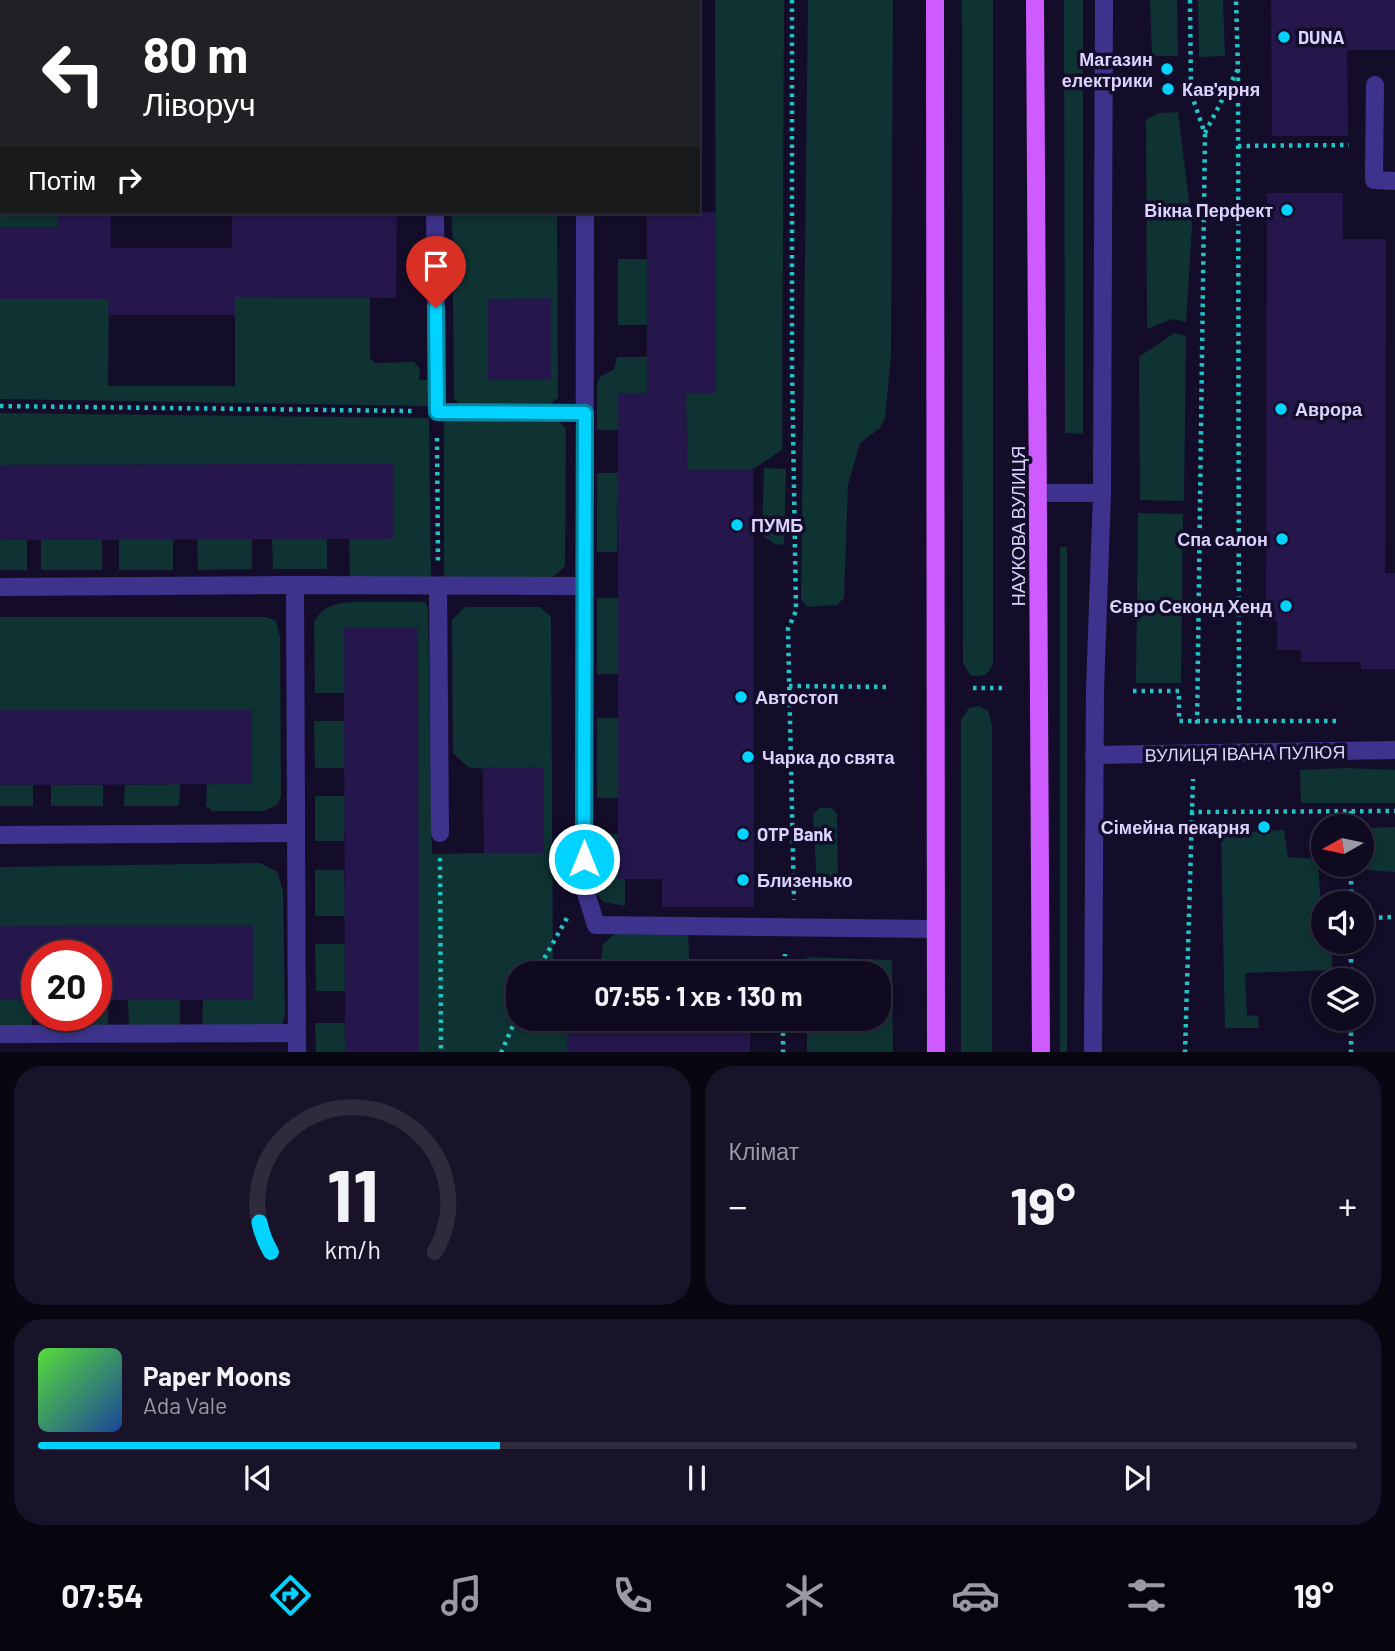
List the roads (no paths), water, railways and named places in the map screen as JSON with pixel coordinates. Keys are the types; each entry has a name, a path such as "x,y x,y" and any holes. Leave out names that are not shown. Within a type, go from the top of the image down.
{"main road":[{"path":"935,0 936,1052"},
{"name":"НАУКОВА ВУЛИЦЯ","path":"1035,0 1041,1052"}],"street":[{"path":"1093,1052 1094,755 1102,493 1104,0"},
{"path":"1375,85 1374,180 1395,181"},
{"path":"435,214 437,412 585,413"},
{"path":"585,214 584,887 596,925 936,929"},
{"path":"1039,492 1102,493"},
{"path":"295,585 297,1052"},
{"path":"438,586 440,833"},
{"path":"0,587 584,586"},
{"name":"ВУЛИЦЯ ІВАНА ПУЛЮЯ","path":"1094,755 1395,750"},
{"path":"0,835 296,833"},
{"path":"0,1034 297,1032"}],"place":[{"name":"DUNA","path":"1284,37"},
{"name":"Магазин електрики","path":"1167,69"},
{"name":"Кав'ярня","path":"1168,89"},
{"name":"Вікна Перфект","path":"1287,210"},
{"name":"Аврора","path":"1281,409"},
{"name":"ПУМБ","path":"737,525"},
{"name":"Спа салон","path":"1282,539"},
{"name":"Євро Секонд Хенд","path":"1286,606"},
{"name":"Автостоп","path":"741,697"},
{"name":"Чарка до свята","path":"748,757"},
{"name":"Сімейна пекарня","path":"1264,827"},
{"name":"OTP Bank","path":"743,834"},
{"name":"Близенько","path":"743,880"}]}
